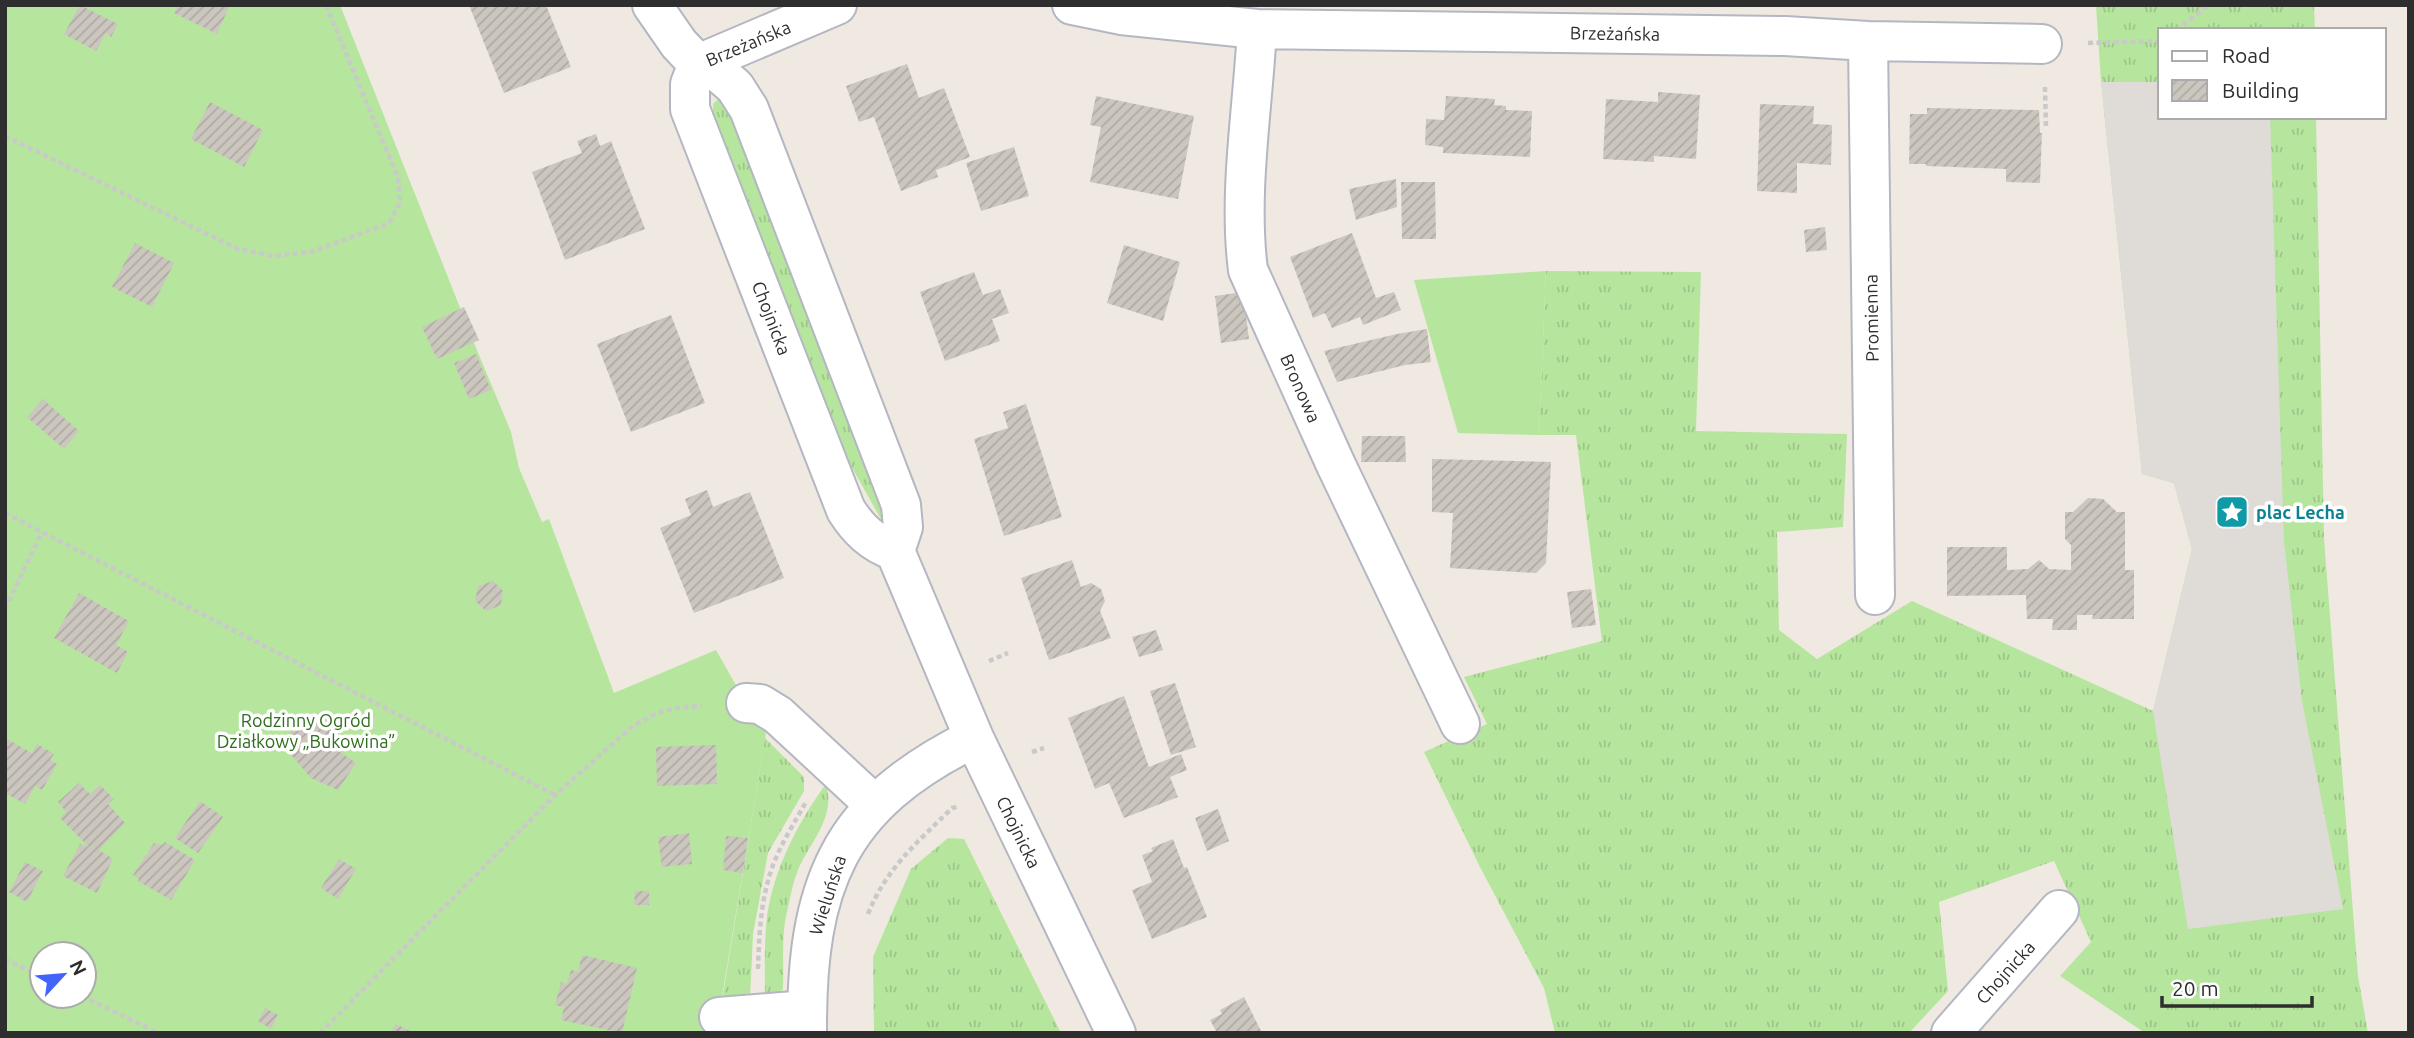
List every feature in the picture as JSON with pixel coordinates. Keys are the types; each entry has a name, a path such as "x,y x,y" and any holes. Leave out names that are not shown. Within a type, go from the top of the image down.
{"street":[{"path":"652,5 679,44 698,64 720,74 735,87 749,109 901,505 903,527 895,551"},
{"name":"Brzeżańska","path":"698,64 837,5"},
{"name":"Brzeżańska","path":"1072,5 1121,15 1257,29 1785,21 1868,41 2043,62"},
{"name":"Bronowa","path":"1257,29 1244,241 1248,270 1335,465 1460,724"},
{"name":"Promienna","path":"1868,41 1875,595"},
{"name":"Chojnicka","path":"698,64 690,84 690,109 846,510 856,526 871,539 895,551 974,738 1116,1033"},
{"path":"746,703 760,704 778,715 875,805"},
{"name":"Wieluńska","path":"807,1021 810,946 825,887 840,851 851,833 875,805 926,764 974,738"},
{"name":"Chojnicka","path":"1951,1033 2059,911"},
{"path":"719,1017 807,1021"}],"path":[{"path":"5,136 238,249 274,256 311,252 389,223 400,203 398,178 326,5"},
{"path":"2179,28 2209,5"},
{"path":"2046,129 2043,62 2158,41"},
{"path":"5,513 555,795"},
{"path":"5,609 42,532"},
{"path":"320,1033 555,795 633,726 657,713 678,708 746,703"},
{"path":"863,925 878,890 898,861 952,808"},
{"path":"5,959 28,970"},
{"path":"98,1004 158,1033"}],"green space":[{"name":"Rodzinny Ogród Działkowy „Bukowina”","path":"5,5 340,5 511,432 519,468 542,522 549,519 614,693 716,650 766,733 716,1033 5,1033"},
{"path":"2096,5 2314,5 2315,28 2158,28 2158,119 2316,119 2324,539 2358,976 2368,1033 2145,1033 2060,976 2091,942 2054,861 1939,902 1948,991 1909,1033 1555,1033 1544,988 1480,867 1424,752 1487,724 1464,677 1602,641 1576,435 1539,435 1546,271 1701,272 1696,431 1847,434 1843,527 1777,532 1779,630 1817,659 1912,601 2153,711 2192,549 2174,483 2142,474 2101,82"},
{"path":"717,100 725,100 883,509 886,528 850,464 713,112 713,104"},
{"path":"1546,271 1539,435 1458,433 1414,280"},
{"path":"765,738 804,777 804,791 768,853 753,934 750,999 722,1001"},
{"path":"826,784 828,808 821,828 798,870 785,921 783,989 774,997 765,997 766,926 770,898 781,864 797,830"},
{"path":"948,838 964,839 1061,1033 874,1033 873,957 911,869"}],"shaded area":[{"name":"plac Lecha","path":"2101,82 2158,82 2158,119 2270,119 2284,542 2302,701 2343,909 2188,929 2153,711 2192,549 2174,483 2142,474"}],"building":[{"path":"80,5 118,24 111,37 106,33 96,51 64,34"},
{"path":"178,5 230,5 217,34 174,13"},
{"path":"469,5 546,5 571,67 504,93"},
{"path":"907,64 919,98 944,88 970,157 936,170 938,177 901,191 874,117 859,122 846,86"},
{"path":"1658,92 1700,95 1696,159 1654,156 1654,162 1603,159 1606,99 1658,102"},
{"path":"1096,96 1194,116 1178,199 1090,182 1101,127 1090,125"},
{"path":"1446,96 1495,99 1494,105 1506,106 1506,110 1532,111 1530,157 1443,153 1443,147 1425,145 1426,119 1444,120"},
{"path":"210,102 263,130 244,167 191,139"},
{"path":"1760,104 1814,106 1813,124 1832,125 1831,165 1797,163 1797,193 1757,191"},
{"path":"1927,108 2039,110 2042,133 2040,183 2006,182 2006,169 1909,164 1910,114 1927,114"},
{"path":"596,134 600,146 611,141 645,229 565,260 532,172 582,153 577,141"},
{"path":"1014,147 1029,196 981,211 966,163"},
{"path":"1396,179 1397,207 1356,220 1349,189"},
{"path":"1401,182 1435,182 1436,239 1402,239"},
{"path":"1825,227 1827,250 1806,252 1804,230"},
{"path":"1352,233 1376,298 1394,292 1401,310 1363,325 1360,317 1332,328 1325,313 1313,318 1290,257"},
{"path":"135,243 174,263 152,307 112,287"},
{"path":"1124,245 1180,262 1163,321 1107,303"},
{"path":"974,272 983,295 1000,289 1009,313 992,319 1000,341 945,361 920,292"},
{"path":"1243,292 1249,339 1221,343 1215,296"},
{"path":"464,307 479,340 437,359 422,327"},
{"path":"671,315 705,403 631,432 597,344"},
{"path":"1427,329 1431,362 1405,365 1337,382 1324,351 1397,334"},
{"path":"476,354 491,390 469,399 454,363"},
{"path":"43,399 79,431 64,449 27,417"},
{"path":"1026,404 1062,517 1004,536 974,439 1008,428 1003,412"},
{"path":"1362,436 1405,436 1406,462 1361,462"},
{"path":"1432,459 1551,462 1546,563 1536,573 1450,568 1453,513 1432,512"},
{"path":"707,490 713,507 750,492 784,578 694,613 660,528 691,515 685,499"},
{"path":"2088,498 2103,499 2117,512 2125,512 2125,570 2134,570 2134,619 2092,619 2093,615 2077,615 2077,630 2052,630 2053,619 2027,619 2026,595 1947,596 1947,547 2007,547 2007,570 2028,569 2039,560 2049,569 2071,570 2071,545 2065,539 2065,512 2073,512"},
{"path":"1072,560 1081,587 1091,583 1101,589 1105,601 1100,611 1111,638 1049,660 1021,578"},
{"path":"493,581 503,591 501,605 486,611 475,601 478,586"},
{"path":"1591,589 1596,625 1572,628 1567,592"},
{"path":"79,593 129,621 116,645 128,652 117,673 54,638"},
{"path":"1156,630 1163,650 1139,657 1132,637"},
{"path":"1175,683 1196,747 1171,755 1150,691"},
{"path":"1124,696 1149,767 1181,754 1187,770 1170,777 1178,797 1124,818 1109,783 1095,789 1068,718"},
{"path":"321,711 349,744 340,752 356,763 338,790 311,778 280,742"},
{"path":"5,738 32,753 37,744 54,754 50,760 57,764 42,790 35,786 25,804 5,793"},
{"path":"716,745 717,784 657,786 656,747"},
{"path":"79,783 90,794 100,785 114,799 108,804 125,823 99,850 113,859 97,893 63,876 80,844 89,847 60,818 66,812 58,802"},
{"path":"200,801 223,817 198,853 175,838"},
{"path":"1218,809 1229,841 1207,851 1195,818"},
{"path":"689,833 692,864 662,867 658,837"},
{"path":"726,836 748,838 743,873 723,870"},
{"path":"1173,839 1207,917 1152,939 1132,890 1152,882 1142,855"},
{"path":"165,842 195,860 171,900 138,881 133,875 154,843 162,845"},
{"path":"339,859 356,869 338,899 321,888"},
{"path":"25,862 43,871 27,902 9,892"},
{"path":"635,891 649,891 649,905 634,905"},
{"path":"582,955 637,968 622,1033 561,1020 564,1007 555,1005 561,982 567,984 571,970 578,972"},
{"path":"1244,997 1262,1033 1217,1033 1210,1020 1222,1014 1220,1010"},
{"path":"265,1008 278,1015 271,1029 258,1021"},
{"path":"396,1024 414,1033 391,1033"}],"place":[{"name":"plac Lecha","path":"2232,512"}]}
